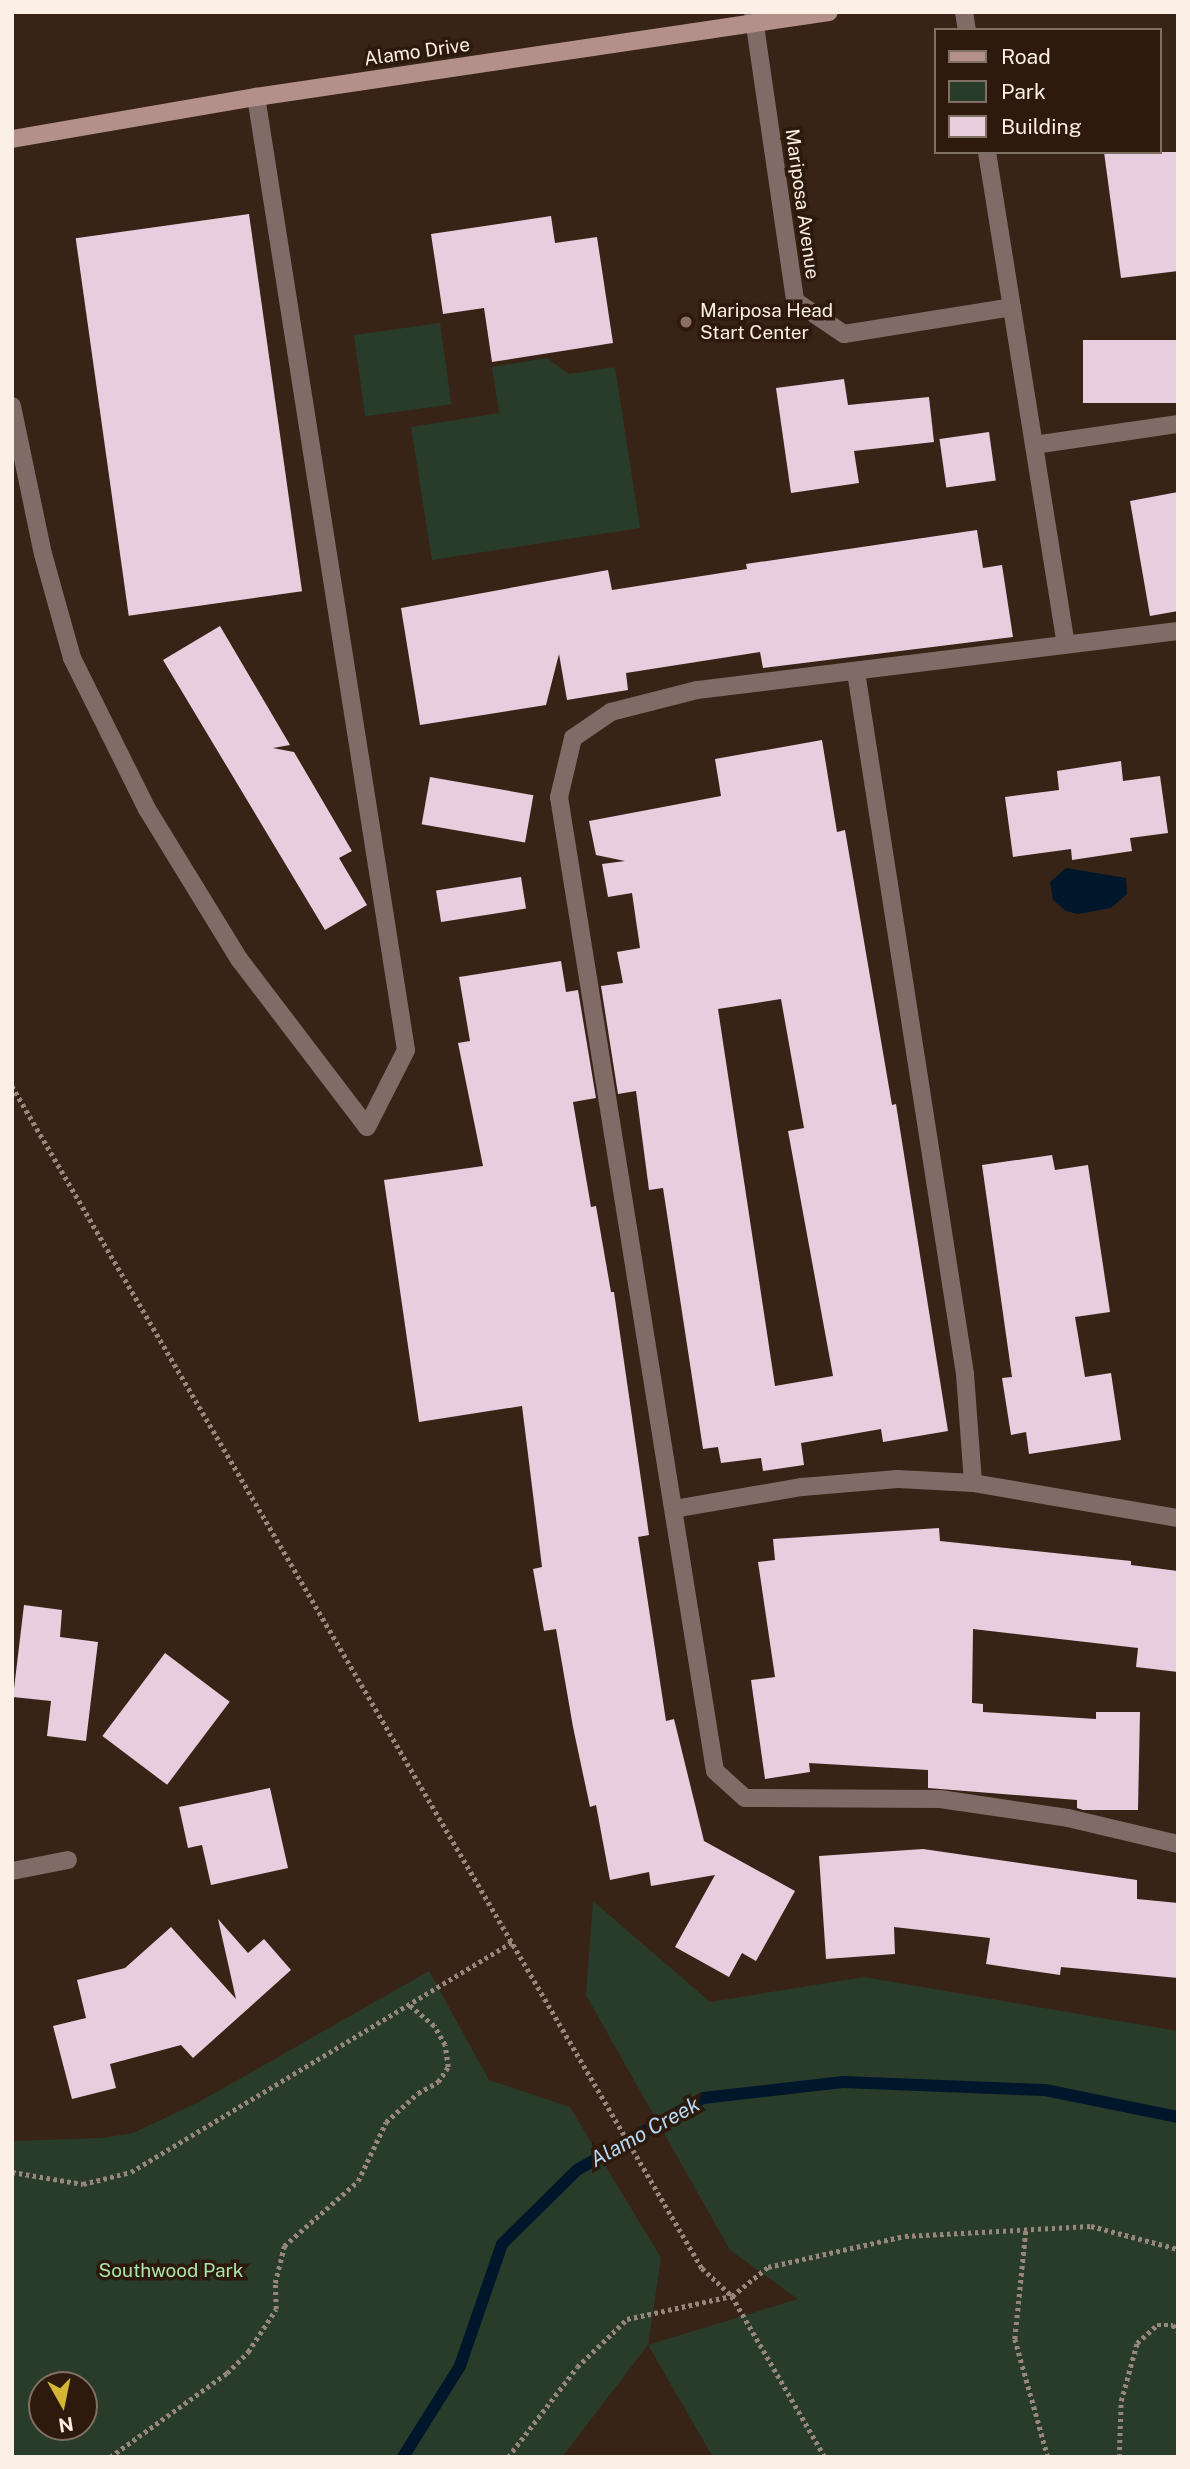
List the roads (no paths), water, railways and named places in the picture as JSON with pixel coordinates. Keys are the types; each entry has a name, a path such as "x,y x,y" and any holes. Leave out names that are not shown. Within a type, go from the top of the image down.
{"main road":[{"name":"Alamo Drive","path":"12,139 256,97 754,18 830,12"}],"street":[{"name":"Mariposa Avenue","path":"754,18 795,301 844,334 1012,307"},
{"path":"12,406 43,554 72,659 147,809 232,947 367,1127 407,1050 256,97"},
{"path":"987,154 1066,643"},
{"path":"1034,445 1178,424"},
{"path":"1178,631 697,690 611,712 573,738 559,797 715,1771 745,1798 940,1799 1068,1818 1178,1844"},
{"path":"856,672 965,1374 973,1483"},
{"path":"674,1509 816,1486 898,1479 973,1483 1178,1518"},
{"path":"12,1871 68,1860"}],"water":[{"path":"1066,868 1126,878 1127,894 1111,908 1078,914 1066,911 1053,900 1050,882"}],"waterway":[{"name":"Alamo Creek","path":"403,2457 460,2366 502,2244 577,2170 703,2098 843,2082 1045,2090 1178,2117"}],"place":[{"name":"Mariposa Head Start Center","path":"686,322"}],"park label":[{"name":"Southwood Park","path":"171,2271"}]}
